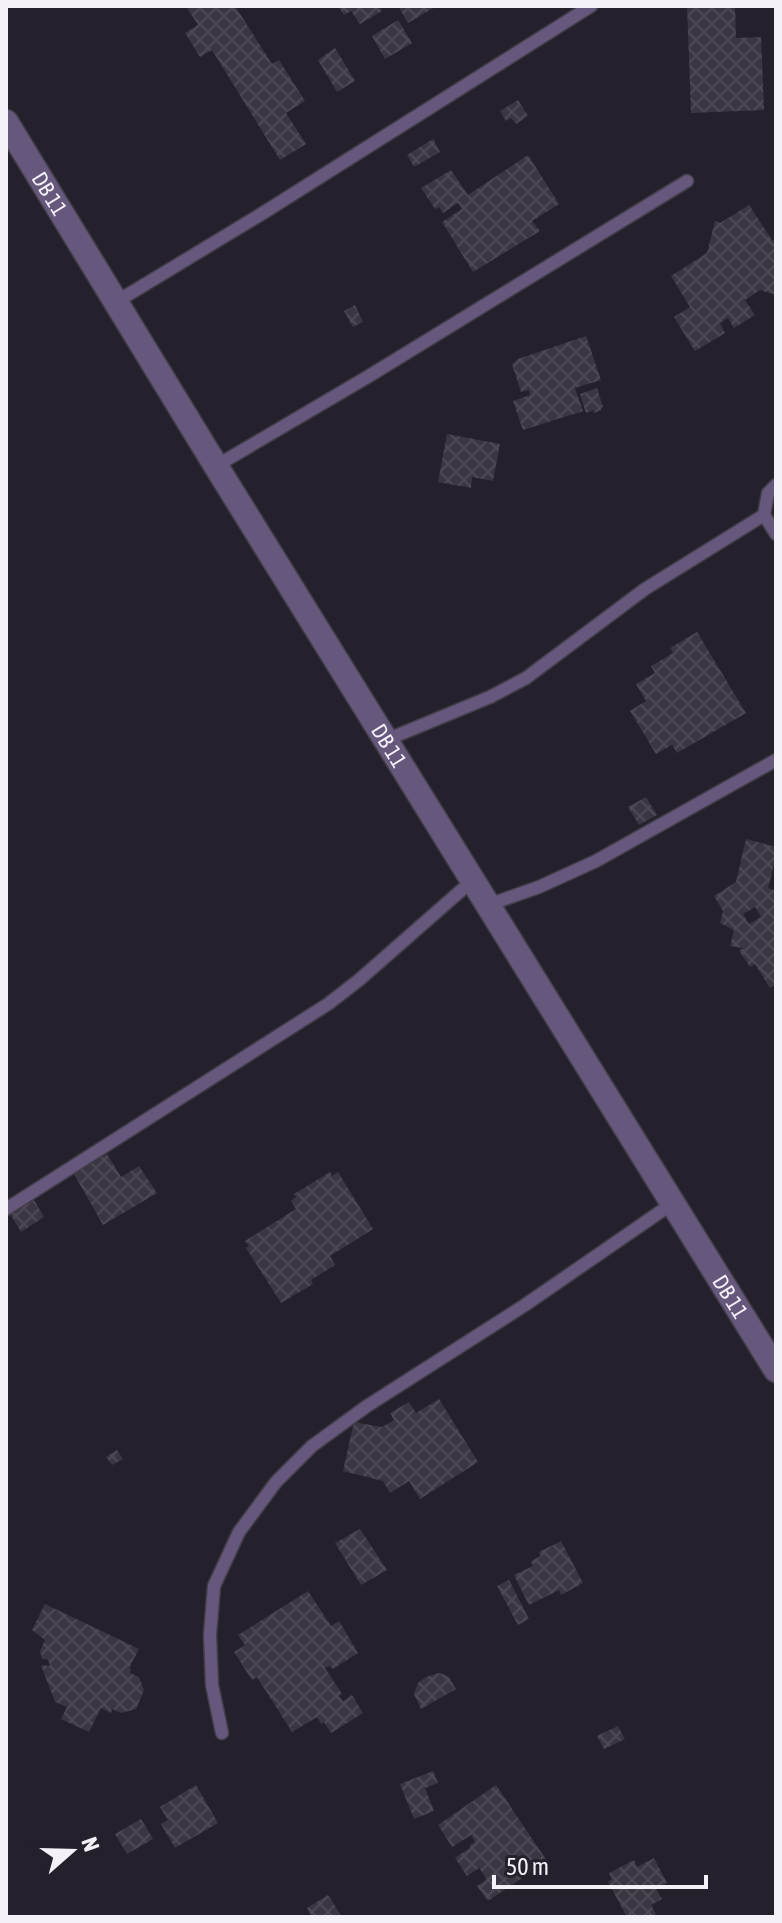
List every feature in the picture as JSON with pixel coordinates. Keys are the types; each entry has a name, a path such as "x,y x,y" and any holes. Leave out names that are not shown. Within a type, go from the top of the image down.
{"street":[{"name":"DB 11","path":"6,122 776,1370"}],"lane":[{"path":"116,302 591,6"},
{"path":"216,466 687,181"},
{"path":"776,485 768,493 764,515 776,534"},
{"path":"386,740 490,697 526,678 645,589 764,515"},
{"path":"488,905 539,887 596,861 776,760"},
{"path":"6,1209 328,1004 473,880"},
{"path":"222,1733 212,1685 210,1635 214,1586 239,1532 276,1482 312,1446 367,1406 525,1305 673,1203"}],"building":[{"path":"186,6 235,6 272,64 279,60 305,101 286,113 306,144 280,160 212,50 200,57 185,33 198,25"},
{"path":"338,6 379,6 382,11 360,24 351,11 344,15"},
{"path":"398,6 437,6 408,23"},
{"path":"687,6 735,6 736,38 761,37 764,110 691,113"},
{"path":"398,20 412,43 385,59 372,36"},
{"path":"335,48 355,81 337,92 318,60"},
{"path":"518,100 528,116 516,124 511,118 506,121 500,111"},
{"path":"433,139 440,152 414,167 407,155"},
{"path":"528,155 559,204 532,221 540,231 473,272 442,222 462,209 458,203 443,213 439,207 435,209 421,188 451,170 468,195"},
{"path":"749,205 772,240 776,241 776,295 760,290 745,300 755,315 734,328 728,318 720,323 725,333 695,351 674,317 690,307 671,276 707,253 715,221 720,223"},
{"path":"355,305 363,322 353,327 344,311"},
{"path":"586,336 601,380 575,388 583,411 523,430 513,401 530,395 529,390 521,392 512,364 518,359"},
{"path":"597,388 603,407 594,413 594,410 586,413 580,394"},
{"path":"447,434 500,444 493,481 472,477 471,488 438,482"},
{"path":"697,632 746,713 677,753 672,745 656,754 630,711 646,701 636,684 655,673 651,666 673,653 670,648"},
{"path":"646,797 657,815 639,825 628,807"},
{"path":"746,839 776,847 768,888 776,891 776,984 770,988 755,964 750,967 739,951 743,948 730,946 734,930 720,923 723,911 714,896 736,882","holes":["755,907 761,917 749,924 743,914"]},
{"path":"107,1154 121,1177 139,1166 157,1193 103,1225 74,1174"},
{"path":"330,1172 332,1176 338,1172 373,1229 330,1256 335,1265 311,1280 313,1284 281,1303 246,1248 249,1246 245,1241 296,1209 291,1201 296,1197 294,1194"},
{"path":"34,1200 44,1217 21,1232 10,1214"},
{"path":"439,1399 478,1462 420,1499 409,1481 390,1493 383,1481 343,1471 354,1422 382,1427 394,1420 390,1413 409,1402 416,1413"},
{"path":"117,1450 123,1459 112,1465 106,1457"},
{"path":"360,1529 387,1570 361,1585 335,1543"},
{"path":"561,1541 583,1583 561,1595 559,1590 529,1605 514,1575 533,1566 531,1561 541,1556 539,1552"},
{"path":"509,1580 529,1619 518,1625 497,1586"},
{"path":"308,1591 331,1626 339,1621 358,1653 333,1669 330,1666 325,1668 342,1694 339,1696 343,1701 352,1695 363,1713 331,1733 317,1717 292,1732 257,1677 252,1680 234,1652 245,1645 238,1635"},
{"path":"45,1604 139,1649 129,1668 130,1673 139,1677 144,1690 136,1709 121,1713 112,1709 111,1713 101,1708 89,1732 61,1719 67,1707 55,1702 41,1665 50,1666 40,1651 45,1640 32,1630"},
{"path":"439,1673 448,1676 456,1689 421,1709 414,1694 418,1683"},
{"path":"618,1726 625,1739 604,1749 597,1736"},
{"path":"433,1771 438,1783 425,1788 434,1811 414,1819 400,1784"},
{"path":"196,1785 218,1823 175,1848 161,1824 168,1820 160,1807"},
{"path":"496,1785 547,1861 488,1901 477,1886 487,1879 479,1868 467,1876 455,1858 475,1842 471,1835 452,1847 438,1825"},
{"path":"141,1819 153,1839 127,1854 115,1834"},
{"path":"654,1858 667,1883 656,1889 662,1899 651,1905 656,1914 651,1917 627,1917 608,1882 612,1879 609,1873 634,1860 637,1867"},
{"path":"328,1895 342,1917 312,1917 307,1908"}]}
